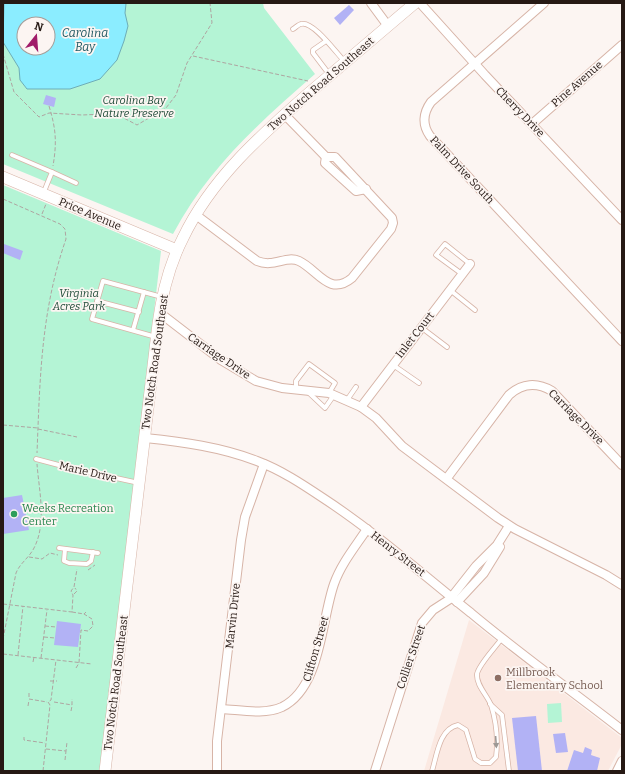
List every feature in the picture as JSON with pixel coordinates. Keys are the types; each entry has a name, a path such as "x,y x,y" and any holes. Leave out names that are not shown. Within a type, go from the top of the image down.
{"street":[{"path":"371,3 388,26"},
{"name":"Two Notch Road Southeast","path":"105,771 156,337 162,297 177,250 196,215 228,172 285,115 415,3"},
{"name":"Cherry Drive","path":"420,3 474,63 622,220"},
{"name":"Palm Drive South","path":"544,3 474,63 428,106 424,119 427,133 622,341"},
{"name":"Pine Avenue","path":"532,124 622,45"},
{"path":"196,215 263,264 273,264 292,259 300,261 329,284 345,284 352,278 391,229 393,223 392,218 334,157 326,158 285,115"},
{"name":"Price Avenue","path":"3,177 177,250"},
{"name":"Inlet Court","path":"361,407 470,264"},
{"name":"Carriage Drive","path":"160,312 194,340 247,376 273,386 332,394 361,407 376,418 402,446 447,478 512,528 596,569 622,585"},
{"name":"Carriage Drive","path":"447,478 509,395 518,388 532,385 543,386 552,391 622,465"},
{"name":"Henry Street","path":"145,438 215,448 264,464 301,484 367,529 502,638 622,730"},
{"name":"Marvin Drive","path":"217,771 217,741 241,540 255,486 264,464"},
{"name":"Collier Street","path":"375,771 422,623 433,610 454,599 484,573 512,528"},
{"name":"Clifton Street","path":"222,709 269,711 291,701 301,692 311,671 334,582 345,562 367,529"},
{"path":"617,771 622,761"}],"lane":[{"path":"293,29 301,24 309,25 326,41 345,63"},
{"path":"326,41 312,51 330,75"},
{"path":"12,155 76,183"},
{"path":"42,194 52,172"},
{"path":"462,274 436,255 445,244 470,264"},
{"path":"156,337 92,319 103,281 162,297"},
{"path":"450,290 475,310"},
{"path":"133,330 144,292"},
{"path":"97,301 139,312"},
{"path":"422,327 447,347"},
{"path":"296,390 296,381 309,364 335,383 332,394 325,408 305,390"},
{"path":"393,364 419,383"},
{"path":"347,400 356,387"},
{"name":"Marie Drive","path":"36,458 70,468 139,483"},
{"path":"59,548 95,552 88,564 69,563 64,561 65,549"},
{"path":"432,771 444,733 451,727 458,725 466,730 475,759 481,763 490,762 496,757 494,721 490,704 478,682 477,674 480,667 502,638"},
{"path":"490,704 502,715 509,771"}],"path":[{"path":"3,54 14,92 40,117 52,113 82,116 105,114 122,117 137,125 166,108 179,89 180,79 192,55 212,23 210,3"},
{"path":"192,55 319,85"},
{"path":"49,106 56,132 56,146 52,172"},
{"path":"3,199 56,221 63,226 66,232 66,239 50,293 44,329 36,458 40,492 39,535 33,550 19,566 16,573 3,639"},
{"path":"3,425 38,428 77,438"},
{"path":"72,612 73,595 71,591 74,588 77,569"},
{"path":"73,595 77,591 74,588"},
{"path":"3,604 84,614 92,619 93,626 88,631 81,630 80,632 79,663 76,668"},
{"path":"18,655 23,606"},
{"path":"41,658 47,609"},
{"path":"45,626 56,627"},
{"path":"43,637 55,638"},
{"path":"3,654 92,664"},
{"path":"33,662 34,657"},
{"path":"51,700 56,660"},
{"path":"50,681 57,681"},
{"path":"28,706 30,699 29,693"},
{"path":"30,699 48,702 51,700"},
{"path":"71,711 72,699"},
{"path":"51,700 54,702 72,705"},
{"path":"43,771 50,705 48,702"},
{"path":"50,705 54,702"},
{"path":"24,737 24,744"},
{"path":"24,740 46,744"},
{"path":"66,760 67,742"},
{"path":"45,749 66,751"}],"shaded area":[{"name":"Millbrook Elementary School","path":"469,620 622,738 622,744 608,771 424,771"}],"green space":[{"name":"Carolina Bay Nature Preserve","path":"3,3 263,3 264,8 315,74 255,129 219,167 202,188 173,234 3,164"},
{"name":"Virginia Acres Park","path":"3,185 161,251 101,771 3,771"},
{"path":"561,703 562,722 548,723 547,704"}],"water":[{"name":"Carolina Bay","path":"4,3 126,4 125,13 128,26 124,41 117,60 100,79 70,89 27,89 20,80 19,68 3,42"}],"building":[{"path":"349,5 354,10 340,25 334,18"},
{"path":"46,95 56,98 54,107 43,104"},
{"path":"4,244 23,251 20,260 3,253"},
{"name":"Weeks Recreation Center","path":"22,495 29,530 3,534 3,498"},
{"path":"57,621 81,624 78,647 54,645"},
{"path":"536,716 542,771 518,771 512,718"},
{"path":"565,733 568,752 556,753 553,734"},
{"path":"585,747 592,750 591,755 600,758 597,771 567,771 574,750 583,753"}],"place":[{"name":"Weeks Recreation Center","path":"14,514"},
{"name":"Millbrook Elementary School","path":"498,678"}]}
